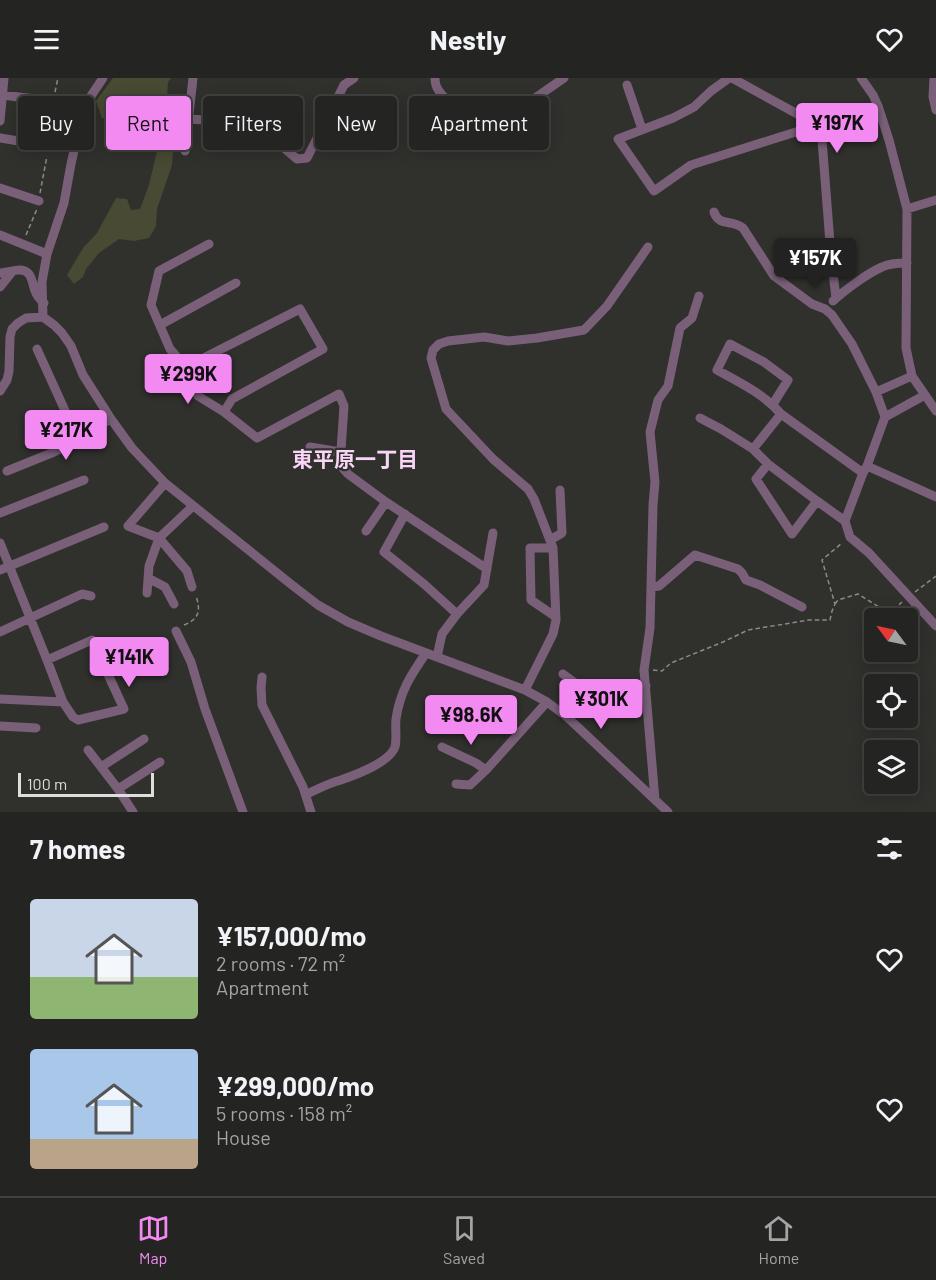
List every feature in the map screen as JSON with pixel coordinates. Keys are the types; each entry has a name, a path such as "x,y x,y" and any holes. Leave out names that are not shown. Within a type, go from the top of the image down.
{"street":[{"path":"43,317 42,282 47,254 64,203 82,115 89,99 103,78"},
{"path":"191,98 193,78"},
{"path":"191,119 255,123 297,159 307,158 344,85 354,78"},
{"path":"435,78 435,85 440,94 472,121 481,125 502,121 564,78"},
{"path":"818,125 691,165 654,191 618,139 673,118 694,107 711,91 731,78 818,125 821,127 836,298"},
{"path":"861,78 873,95 890,140 907,209 906,348 912,376 936,411"},
{"path":"934,78 933,97 936,110"},
{"path":"627,85 642,129"},
{"path":"0,121 2,87 34,96"},
{"path":"0,138 18,141"},
{"path":"0,188 39,201"},
{"path":"907,209 936,200"},
{"path":"714,212 719,220 738,223 743,228 774,276 812,304 825,309 832,315 852,344 876,392 885,417"},
{"path":"0,235 47,254"},
{"path":"209,244 159,272 151,305 170,349 186,367 198,396 224,412 257,438 339,394 344,406 340,465 348,474 386,502 487,569"},
{"path":"525,690 553,634 556,617 555,566 551,544 528,489 493,459 446,409 431,358 433,350 439,344 448,341 484,337 508,341 584,330 607,306 648,247"},
{"path":"825,309 836,298 872,272 884,266 907,263"},
{"path":"0,273 23,270 33,280 35,292 44,303"},
{"path":"0,286 12,272"},
{"path":"160,325 236,284"},
{"path":"655,800 644,670 650,628 655,482 650,432 658,400 668,386 680,328 692,318 699,296"},
{"path":"186,367 300,309 323,349 232,399 224,412"},
{"path":"0,391 7,380 9,371 12,329 26,318 43,317 63,333 83,375 132,448 165,483 193,506 318,605 359,627 525,690 547,702 566,716 668,812"},
{"path":"773,404 788,380 764,362 730,344 717,370 773,404 781,414 865,470 936,498"},
{"path":"37,349 77,437"},
{"path":"876,392 912,376"},
{"path":"924,395 885,417 845,520 850,537 869,553 936,626"},
{"path":"753,449 781,414"},
{"path":"700,418 753,449 768,464 845,520"},
{"path":"7,471 70,444 77,437 111,419"},
{"path":"310,447 340,452"},
{"path":"768,464 756,479 792,534 817,501"},
{"path":"0,513 84,480"},
{"path":"165,483 128,526 159,538 187,571 192,586"},
{"path":"556,617 531,600 530,548 551,544 562,533 560,490"},
{"path":"366,531 386,502"},
{"path":"147,593 150,566 159,538 193,506"},
{"path":"405,514 384,552 457,614"},
{"path":"5,568 104,527"},
{"path":"437,657 442,634 484,585 493,533"},
{"path":"0,543 5,568 30,618 63,702 73,717 78,720 124,709 92,640 47,660"},
{"path":"651,587 659,586 695,555 738,569 746,580 802,607"},
{"path":"148,578 165,587 174,604"},
{"path":"0,632 82,594 91,596"},
{"path":"176,631 191,662 205,709 243,812"},
{"path":"307,794 367,771 391,752 395,746 394,729 403,690 426,653"},
{"path":"563,674 586,691 646,686"},
{"path":"262,677 262,705 307,794 311,812"},
{"path":"566,716 586,691"},
{"path":"1,697 63,702"},
{"path":"456,784 470,786 547,702"},
{"path":"0,726 36,728"},
{"path":"101,767 144,739"},
{"path":"442,747 486,770"},
{"path":"88,750 133,812"},
{"path":"118,789 160,762"}],"path":[{"path":"53,96 58,78"},
{"path":"22,244 39,201 48,150"},
{"path":"835,604 822,560 850,537"},
{"path":"644,670 662,671 671,663 748,630 809,620 831,620 831,611 838,600 858,594 887,612 891,612 936,576"},
{"path":"176,631 179,627 194,620 197,615 199,607 192,586"}],"green space":[{"path":"113,78 171,78 168,82 167,96 106,96 106,118 102,118 96,101"},
{"path":"173,150 172,165 157,209 156,226 149,238 134,241 119,239 99,253 86,269 83,277 74,284 67,275 83,248 97,233 116,198 127,199 131,210 140,209 149,185 157,151"}],"district":[{"name":"東平原一丁目","path":"355,460"}]}
